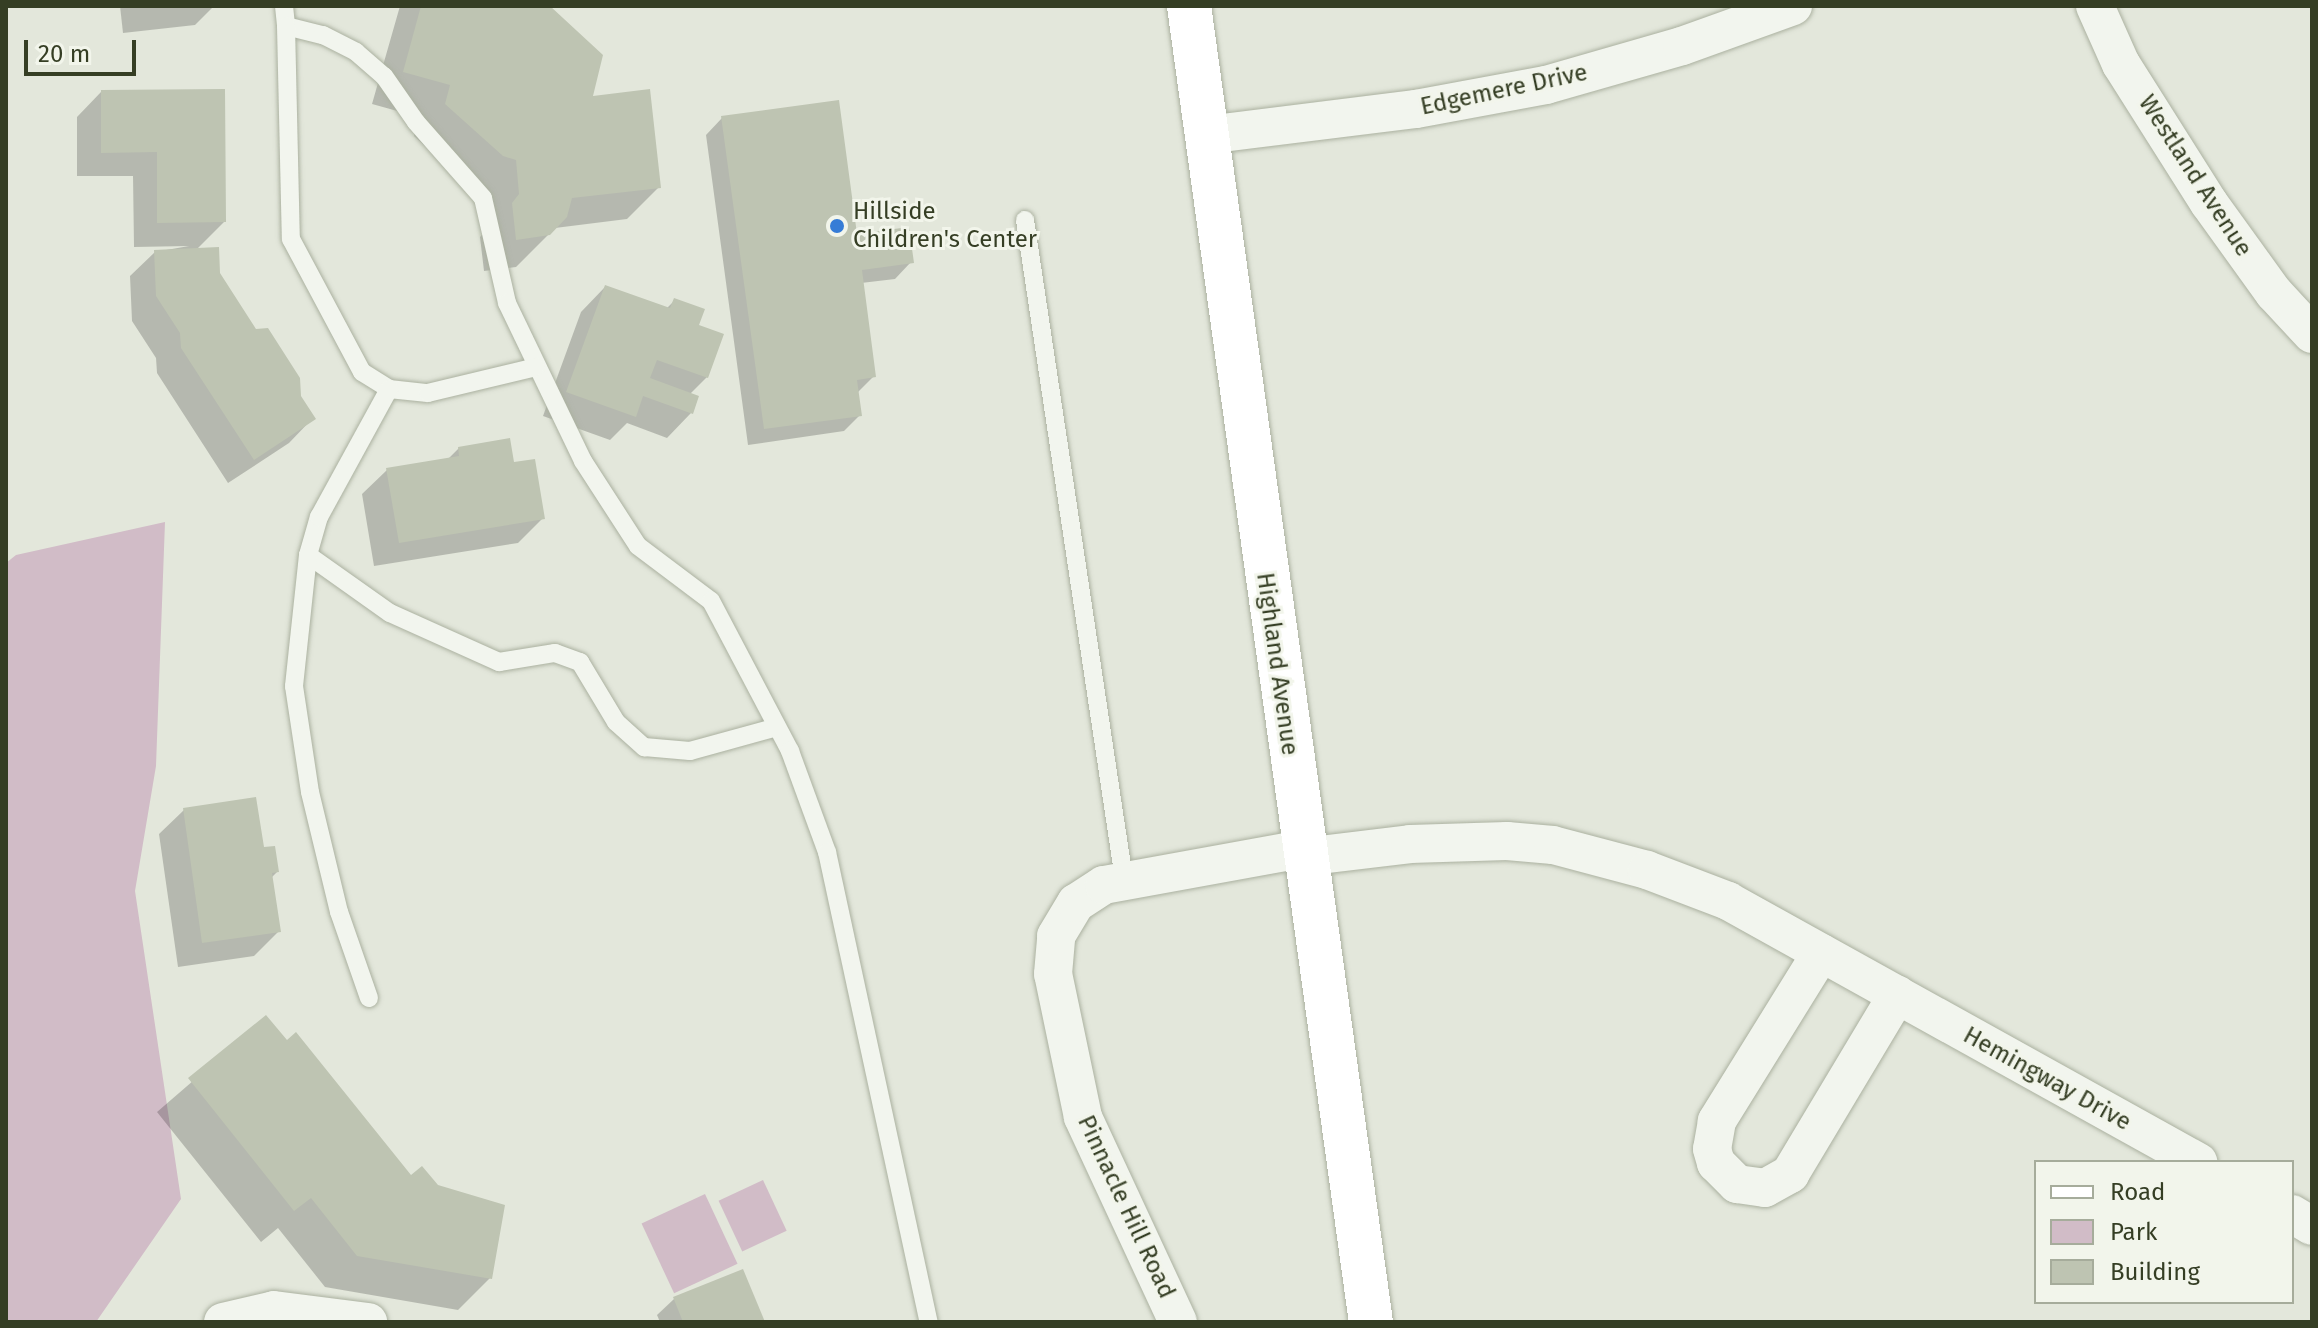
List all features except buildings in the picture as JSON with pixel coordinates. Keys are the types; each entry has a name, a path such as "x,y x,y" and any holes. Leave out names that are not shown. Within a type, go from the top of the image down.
{"street":[{"name":"Highland Avenue","path":"1189,6 1303,853 1371,1322"},
{"name":"Edgemere Drive","path":"1206,135 1402,111 1546,85 1682,46 1793,6"},
{"name":"Westland Avenue","path":"2095,6 2121,64 2209,203 2274,293 2312,334"},
{"name":"Hemingway Drive","path":"1303,853 1463,840 1553,845 1647,870 1714,896 2194,1160"},
{"name":"Pinnacle Hill Road","path":"1178,1322 1090,1138 1075,1093 1053,974 1056,936 1064,918 1088,892 1124,879 1303,853"},
{"path":"1821,953 1717,1121 1712,1149 1716,1163 1737,1184 1765,1188 1790,1174 1897,995"},
{"path":"2294,1215 2312,1226"},
{"path":"223,1322 274,1310 368,1322"}],"lane":[{"path":"284,6 291,239 362,372 389,389 428,393 536,367"},
{"path":"286,26 345,47 384,76 416,122 483,198 507,303 583,461 638,546 711,601 777,727 827,852 929,1322"},
{"path":"1025,220 1124,879"},
{"path":"369,998 339,912 317,822 294,686 308,555 329,490 389,389"},
{"path":"308,555 390,613 499,662 555,653 580,662 616,722 644,747 690,751 777,727"}],"green space":[{"path":"165,522 156,766 135,891 181,1199 96,1322 6,1322 6,563 16,555"},
{"path":"763,1180 787,1231 742,1251 719,1201"},
{"path":"705,1194 738,1264 674,1293 642,1224"}],"place":[{"name":"Hillside Children's Center","path":"837,226"}]}
